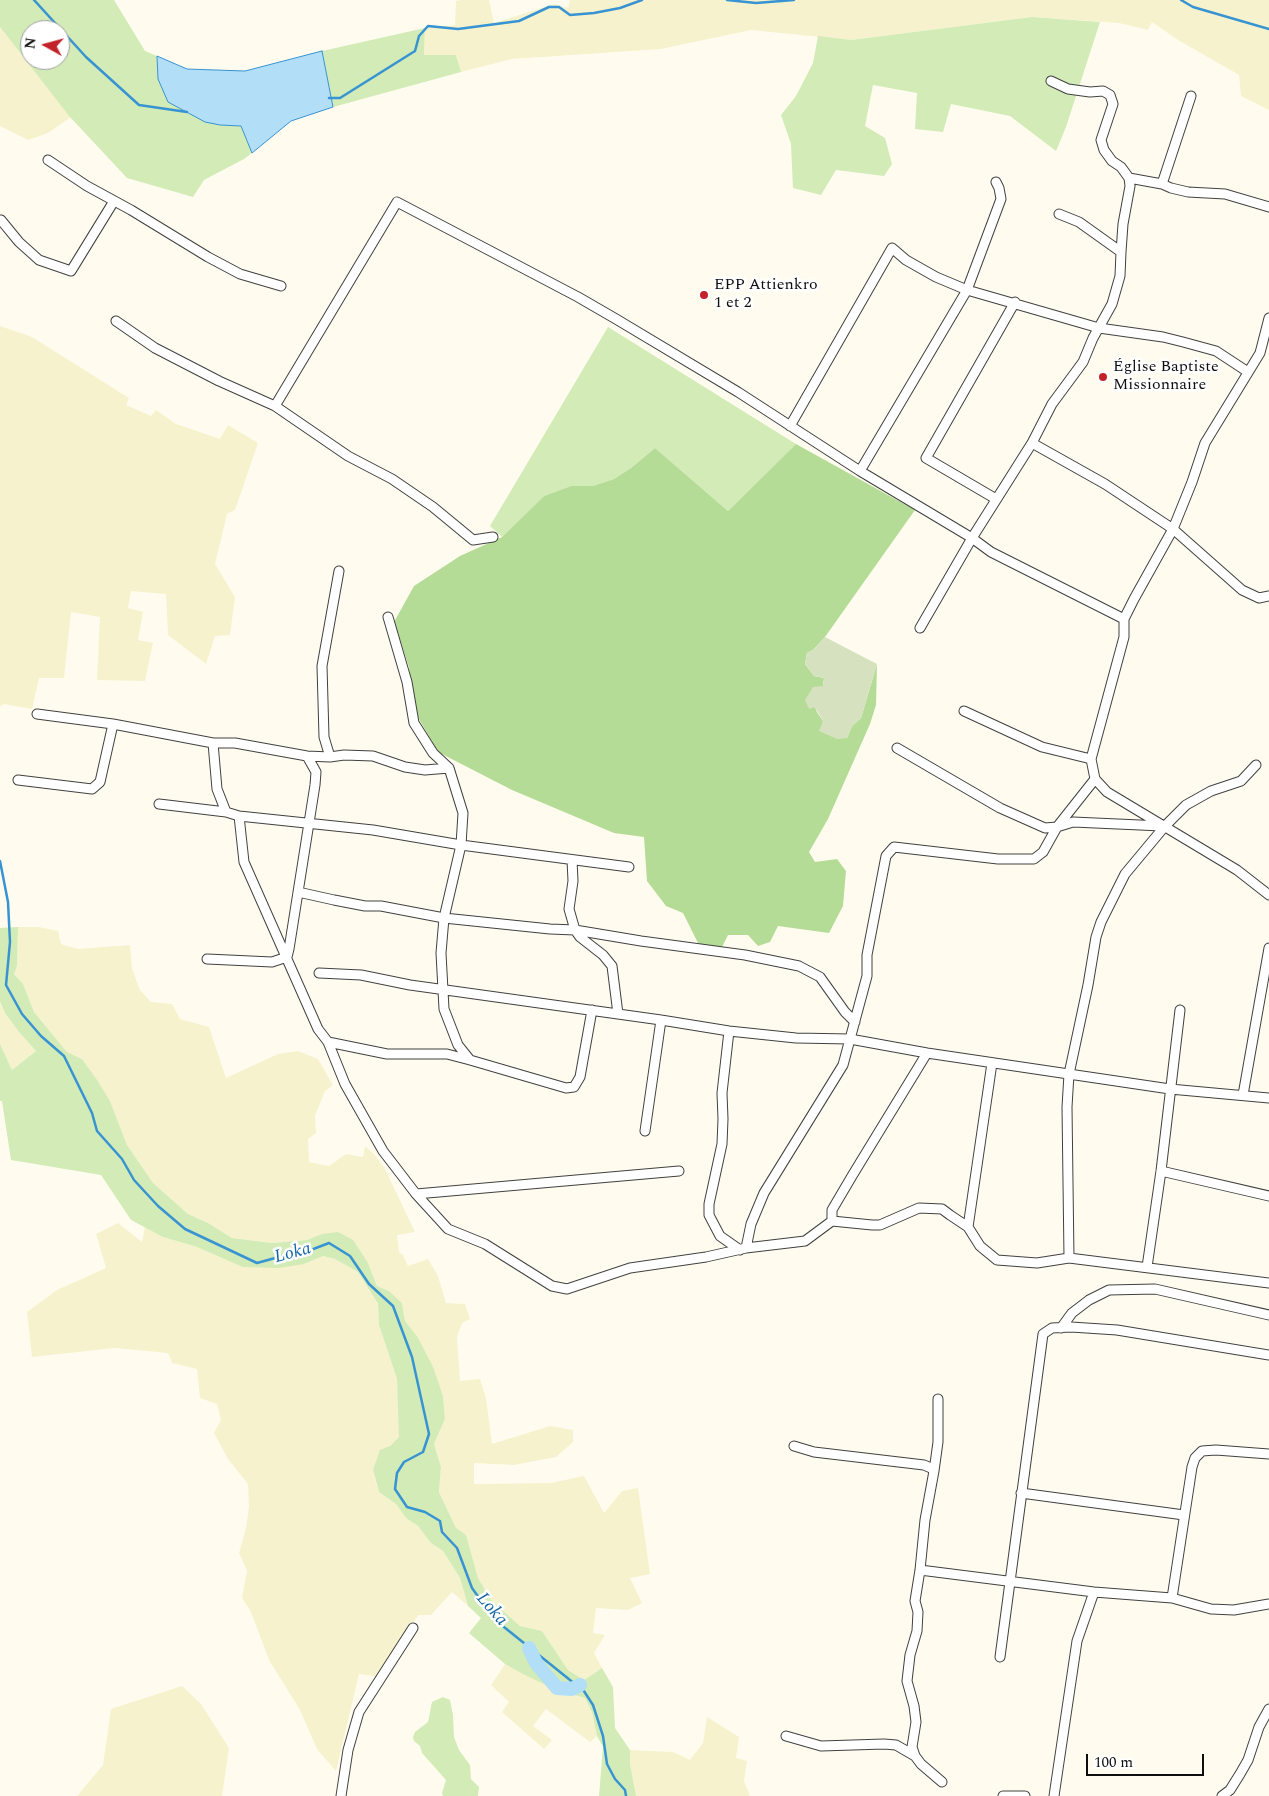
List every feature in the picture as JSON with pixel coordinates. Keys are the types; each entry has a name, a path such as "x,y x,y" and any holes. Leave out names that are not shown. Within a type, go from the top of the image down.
{"street":[{"path":"920,628 996,498 1032,443 1052,404 1083,362 1093,338 1112,304 1120,276 1123,224 1130,186 1129,178 1112,161 1104,150 1101,140 1113,104 1110,95 1103,91 1090,92 1068,89 1051,81"},
{"path":"1162,184 1191,96"},
{"path":"48,160 87,186 240,274 281,286"},
{"path":"1129,178 1162,184 1188,192 1226,194 1269,207"},
{"path":"860,471 967,290 1001,199 996,182"},
{"path":"0,220 19,242 39,260 71,271 114,201"},
{"path":"275,406 398,202 585,301 738,392 860,471 972,538 991,552 1124,620"},
{"path":"1059,214 1079,222 1121,252"},
{"path":"790,426 892,248 906,260 936,277 967,290 1099,328 1163,337 1216,351 1248,372"},
{"path":"996,498 926,458 1014,302"},
{"path":"1269,318 1260,353 1205,443 1173,529 1124,620 1124,637 1091,759 1095,779 1107,792 1237,870 1269,895"},
{"path":"116,321 155,348 219,381 275,406 348,456 392,479 433,507 473,540 493,537"},
{"path":"1260,353 1269,356"},
{"path":"1032,443 1105,484 1173,529 1242,590 1259,598 1269,596"},
{"path":"330,757 324,738 322,666 339,571"},
{"path":"388,617 407,682 414,723 433,753 450,768 463,813 461,845 444,918 441,953 442,989 444,1009 458,1045 470,1060"},
{"path":"964,710 1042,747 1091,759"},
{"path":"37,714 113,724 213,743 235,743 307,756 373,756 412,768 425,770 450,768"},
{"path":"18,780 92,789 100,782 113,724"},
{"path":"213,743 217,789 226,812"},
{"path":"897,748 1000,808 1045,828 1057,827 1073,822 1165,826"},
{"path":"287,957 316,772 307,756"},
{"path":"1069,1258 1069,1074 1088,986 1096,937 1101,922 1124,874 1165,826 1186,805 1211,791 1241,781 1256,765"},
{"path":"743,1249 764,1193 843,1065 867,976 866,955 886,856 894,847 998,859 1034,859 1043,852 1057,827 1095,779"},
{"path":"159,804 226,812 239,816 373,830 461,845 629,867"},
{"path":"239,816 244,862 318,1029 328,1042 346,1084 383,1151 416,1194 448,1229 485,1244 552,1286 567,1289 630,1268 698,1259 743,1249 805,1241 832,1221 880,1225 919,1208 942,1209 968,1227 980,1246 997,1260 1037,1263 1069,1258 1269,1283"},
{"path":"572,860 573,881 569,909 575,930 580,938 603,955 612,966 618,1014"},
{"path":"298,892 365,906 381,906 444,918 575,930 745,955 799,966 820,977 845,1012 855,1022"},
{"path":"1243,1095 1269,948"},
{"path":"207,960 272,962 287,957"},
{"path":"319,973 361,974 410,985 729,1031 796,1038 850,1039 927,1053 1170,1089 1269,1098"},
{"path":"328,1042 387,1054 447,1054 566,1088 574,1087 580,1077 592,1010"},
{"path":"1147,1267 1161,1171 1180,1010"},
{"path":"645,1131 662,1020"},
{"path":"729,1031 722,1093 722,1144 709,1215 720,1236 743,1249"},
{"path":"832,1221 832,1210 927,1053"},
{"path":"968,1227 992,1063"},
{"path":"416,1194 679,1171"},
{"path":"1161,1171 1269,1196"},
{"path":"1061,1328 1072,1313 1089,1300 1109,1290 1155,1289 1269,1314"},
{"path":"1000,1657 1042,1336 1052,1328 1117,1330 1269,1354"},
{"path":"938,1399 938,1442 914,1601 918,1612 917,1631 907,1668 907,1681 916,1722 912,1747 915,1756 921,1764 942,1782"},
{"path":"794,1446 814,1452 924,1465 934,1471"},
{"path":"1172,1598 1192,1466 1195,1458 1202,1451 1216,1450 1269,1454"},
{"path":"1021,1493 1184,1516"},
{"path":"920,1570 1094,1592 1172,1598 1211,1608 1234,1610 1269,1604"},
{"path":"1054,1796 1077,1641 1094,1592"},
{"path":"341,1796 348,1750 359,1712 413,1628"},
{"path":"1222,1796 1230,1790 1248,1760 1259,1727 1269,1709"},
{"path":"896,1745 913,1735"},
{"path":"786,1736 821,1746 896,1745 915,1756"},
{"path":"1003,1796 1025,1796"}],"shaded area":[{"path":"489,0 494,23 554,4 568,8 570,0 1269,0 1269,110 1241,96 1239,75 1178,40 1152,22 1148,30 1119,23 1032,17 851,40 751,30 661,49 512,59 461,72 456,55 424,55 425,28 455,25 456,1"},
{"path":"0,27 20,52 20,70 34,70 71,117 48,133 28,140 0,126"},
{"path":"0,326 32,337 129,398 126,405 151,416 156,410 176,424 220,439 228,425 258,443 235,510 227,514 215,564 235,597 230,635 215,636 206,664 168,635 166,594 131,591 128,608 143,612 138,640 153,643 145,681 97,680 100,617 71,612 64,678 39,678 32,709 4,704 0,706"},
{"path":"18,927 39,927 58,931 61,944 78,949 130,945 132,969 140,990 151,1002 172,1004 180,1019 209,1027 226,1078 278,1054 298,1051 318,1059 333,1085 325,1091 315,1116 316,1133 308,1139 309,1162 329,1166 346,1154 363,1157 365,1146 374,1154 385,1169 415,1232 397,1235 399,1252 403,1255 408,1266 428,1259 438,1276 446,1303 465,1304 470,1319 462,1323 457,1337 460,1381 480,1379 486,1398 492,1444 550,1426 573,1430 573,1442 556,1457 514,1465 474,1463 474,1484 551,1483 584,1476 604,1513 622,1491 638,1488 650,1574 630,1578 642,1603 628,1610 596,1608 593,1633 605,1635 594,1653 602,1668 584,1680 568,1670 542,1631 520,1626 491,1600 478,1578 466,1536 456,1528 439,1492 441,1467 434,1444 445,1419 443,1396 417,1336 405,1321 402,1303 389,1291 377,1286 368,1263 322,1234 307,1240 272,1243 232,1238 208,1223 188,1214 153,1183 127,1145 110,1101 82,1059 67,1052 34,1012 23,984 14,974 17,966"},
{"path":"0,1001 5,1013 36,1051 12,1070 0,1044"},
{"path":"118,1223 142,1242 145,1227 163,1237 197,1247 304,1264 323,1256 335,1259 358,1272 378,1305 379,1325 397,1379 399,1437 373,1470 376,1483 379,1492 396,1504 406,1518 418,1526 431,1543 443,1551 460,1578 468,1606 452,1592 431,1615 418,1615 380,1677 359,1674 336,1771 317,1749 300,1710 269,1660 251,1612 242,1598 247,1571 239,1553 246,1528 249,1507 248,1484 228,1459 214,1433 221,1420 217,1404 200,1398 197,1369 172,1363 168,1353 115,1348 32,1357 27,1312 57,1290 106,1268 96,1234"},
{"path":"505,1664 554,1689 585,1698 592,1712 597,1736 590,1742 546,1709 533,1726 552,1740 544,1749 502,1712 509,1702 491,1685"},
{"path":"182,1686 201,1704 229,1748 222,1796 77,1796 103,1765 111,1709"},
{"path":"707,1717 739,1737 736,1758 747,1761 744,1781 750,1796 636,1796 630,1764 630,1750 673,1752 690,1760 703,1743"}],"green space":[{"path":"0,0 114,0 145,51 157,56 158,79 220,125 241,126 252,153 204,180 193,197 127,178 70,117 33,70 70,70 70,20 20,20 20,53 0,27"},
{"path":"1032,17 1100,22 1066,127 1056,151 1010,116 951,104 943,132 915,129 917,93 873,85 865,126 885,138 892,164 884,176 836,170 821,195 793,188 791,144 781,115 796,96 813,63 818,36 851,40"},
{"path":"425,28 424,55 456,55 461,72 333,107 322,51"},
{"path":"608,327 796,444 728,511 655,448 614,479 593,486 571,486 544,496 502,537 490,526"},
{"path":"796,444 915,510 825,637 813,650 807,653 805,664 814,676 824,678 815,707 817,712 823,721 847,738 852,726 861,718 877,664 876,705 870,724 828,819 809,852 815,862 837,859 846,871 843,906 829,933 778,926 770,942 758,946 748,935 728,935 720,951 698,943 683,913 666,906 647,881 644,837 614,833 512,790 438,752 415,712 409,667 394,622 414,586 460,556 502,537 544,496 571,486 593,486 614,479 655,448 728,511"},
{"path":"825,637 877,664 861,718 852,726 847,738 837,739 819,731 823,721 815,707 809,709 805,700 813,687 823,686 824,678 814,676 805,664 807,653 813,650"},
{"path":"18,927 17,966 14,974 23,984 34,1012 67,1052 82,1059 97,1080 110,1101 127,1145 153,1183 188,1214 208,1223 232,1238 272,1243 307,1240 322,1234 338,1232 353,1240 368,1263 377,1286 389,1291 402,1303 405,1321 417,1336 433,1367 443,1396 445,1419 434,1444 441,1467 439,1492 456,1528 466,1535 478,1578 491,1600 520,1626 542,1631 568,1670 584,1680 602,1668 613,1687 615,1728 630,1750 630,1764 636,1796 599,1796 603,1747 597,1736 592,1712 585,1698 554,1689 505,1664 469,1633 481,1618 468,1606 460,1578 443,1551 431,1543 418,1526 406,1518 396,1504 379,1492 373,1470 380,1450 390,1446 399,1437 397,1379 379,1325 378,1304 358,1272 335,1259 323,1256 304,1264 278,1268 243,1267 197,1247 163,1237 131,1220 101,1175 11,1160 2,1101 0,1101 0,1044 12,1070 36,1051 5,1013 0,1001 0,928"},
{"path":"443,1697 450,1700 454,1737 459,1750 470,1765 471,1779 479,1787 478,1796 443,1796 442,1793 446,1780 414,1741 415,1732 428,1722 432,1702"}],"water":[{"path":"322,51 333,107 291,121 252,153 241,126 205,122 168,102 158,79 157,56 187,69 245,71"}],"waterway":[{"path":"34,0 86,57 139,105 187,112"},
{"path":"329,98 340,98 415,51 419,36 428,26 458,29 519,21 549,7 559,7 570,15 594,13 620,8 642,0"},
{"path":"727,0 756,3 794,0"},
{"path":"1181,0 1193,7 1269,29"},
{"name":"Loka","path":"0,861 8,902 10,942 6,985 22,1014 41,1036 64,1056 92,1113 97,1131 122,1159 134,1180 158,1206 185,1229 257,1263 286,1255 303,1253 329,1243 350,1256 369,1284 393,1306 412,1357 429,1434 423,1452 404,1462 397,1473 395,1489 407,1507 425,1512 440,1521 442,1532 457,1548 472,1588 494,1619 575,1684 580,1685 593,1705 603,1736 607,1764 615,1779 625,1790 626,1796"},
{"name":"Loka","path":"529,1648 536,1663 557,1688 572,1689 580,1685"}],"place":[{"name":"EPP Attienkro 1 et 2","path":"704,295"},
{"name":"Église Baptiste Missionnaire","path":"1103,377"}]}
